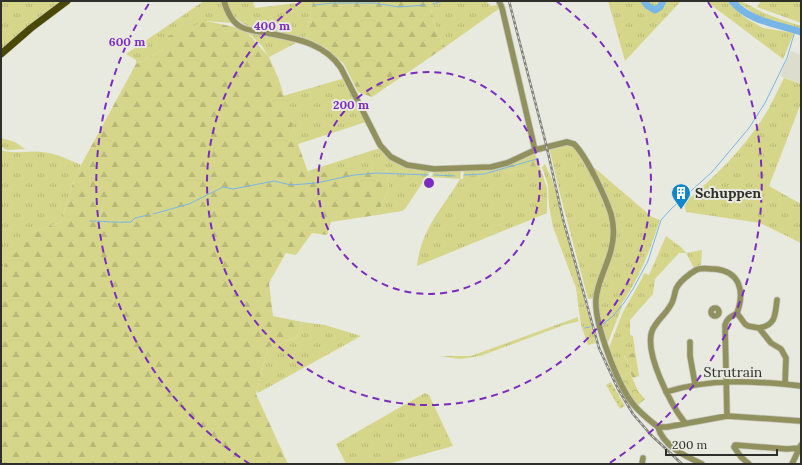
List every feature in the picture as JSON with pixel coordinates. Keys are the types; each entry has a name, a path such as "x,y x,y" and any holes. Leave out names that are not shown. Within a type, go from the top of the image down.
{"main road":[{"path":"1,54 31,28 67,1"}],"street":[{"path":"224,1 227,10 238,26 309,43 332,57 341,68 380,145 391,157 407,165 434,169 491,167 507,163 535,150 567,142 574,144 582,154 611,214 613,235 611,249 596,298 598,320 618,378 628,397 634,405 658,427 660,434 682,454 702,464"},
{"path":"499,1 502,8 535,150"},
{"path":"685,423 666,392 652,356 650,338 655,324 669,308 680,284 695,271 700,269 716,269 731,274 741,288 739,307 735,314 726,320 725,325 727,416"},
{"path":"735,314 748,326 759,328 765,327 775,318 777,300"},
{"path":"718,314 726,320"},
{"path":"759,328 771,344 781,349 786,358 785,384"},
{"path":"690,342 690,356 695,384"},
{"name":"Strutrain","path":"666,392 695,384 744,381 801,386"},
{"path":"658,427 667,427 727,416 801,421"},
{"path":"749,464 741,457 734,447 735,445 787,449 800,447"},
{"path":"792,464 800,447"}],"shaded area":[{"path":"791,51 801,55 801,84 780,76"}],"green space":[{"path":"1,1 64,1 1,50"},
{"path":"204,1 223,1 233,22 206,21 163,50 136,64 136,60 126,54"},
{"path":"226,1 253,1 255,8 313,1 305,39 270,33 248,26 238,20 231,12"},
{"path":"313,1 429,1 436,29 445,47 372,97 358,92 344,64 326,48 305,39"},
{"path":"429,1 486,1 491,6 498,5 500,8 445,47 436,29"},
{"path":"608,1 681,1 625,61"},
{"path":"706,1 727,1 744,17 763,28 794,33 783,59"},
{"path":"735,1 742,2 764,13 801,26 801,30 754,16 752,12"},
{"path":"761,1 801,1 801,23 757,7"},
{"path":"206,21 244,29 269,57 279,80 309,175 357,167 386,167 389,189 377,215 331,222 327,235 312,233 296,255 286,253 269,283 273,316 302,322 297,338 268,347 256,394 288,464 1,464 1,275 6,263 36,231 61,222 70,191 81,165 136,64 163,50 168,36"},
{"path":"244,29 300,41 269,57 262,46"},
{"path":"345,78 366,122 298,144 283,96"},
{"path":"784,78 801,84 801,103 769,186 801,204 801,243 760,223 686,212 684,203 720,171 751,135 769,108"},
{"path":"1,138 15,142 25,149 7,150 1,147"},
{"path":"563,144 576,146 584,159 610,218 611,228 609,248 595,298 588,299 549,147"},
{"path":"380,148 391,158 431,170 405,209 402,211 377,215 389,189 386,167 309,175 308,171"},
{"path":"1,150 11,152 47,153 62,157 81,165 70,191 61,222 36,231 1,275"},
{"path":"535,153 539,165 497,173 492,168 521,160"},
{"path":"545,164 552,179 596,343 588,345 581,325 576,288 553,227 549,206 548,185 542,167"},
{"path":"590,164 652,217 660,220 644,264 621,305 622,307 608,342 601,324 597,298 614,225"},
{"path":"539,165 547,188 547,213 417,266 419,253 428,230 460,179 463,179 464,171 492,168 497,173"},
{"path":"435,170 461,170 460,179 431,177"},
{"path":"666,236 682,248 686,253 679,253 655,279 653,294 630,320 630,335 633,336 635,351 624,356 631,368 630,373 620,377 609,348 622,314 645,273 649,275"},
{"path":"702,250 701,265 694,268 686,253"},
{"path":"578,317 577,322 567,324 480,356 460,359 439,356 471,356"},
{"path":"302,322 325,325 361,336 258,393 257,390 268,347 297,338"},
{"path":"635,351 639,376 633,378 630,373 631,368 624,355 631,354"},
{"path":"630,373 638,391 645,399 637,406 620,377"},
{"path":"611,382 625,406 620,409 606,385"},
{"path":"425,393 429,395 453,446 388,464 346,464 336,444"}],"waterway":[{"path":"433,4 443,1"},
{"path":"644,1 648,6 655,10 660,7 663,1"},
{"path":"732,1 746,13 764,21 801,32"},
{"path":"314,5 333,3 374,3 399,7 425,5"},
{"path":"603,324 612,317 633,289 648,261 661,220 712,172 749,128 765,103 787,58 795,31"},
{"path":"464,175 484,174 537,159"},
{"path":"153,214 189,204 223,187 233,189 274,181 291,185 316,183 354,175 377,173 428,175"},
{"path":"434,175 455,176"},
{"path":"90,221 131,222 135,218 148,215"},
{"path":"585,328 590,327"}],"railway":[{"path":"509,1 546,144 563,219 599,348 618,389 633,414 651,435 682,464"}],"place":[{"name":"Schuppen","path":"681,210"}]}
